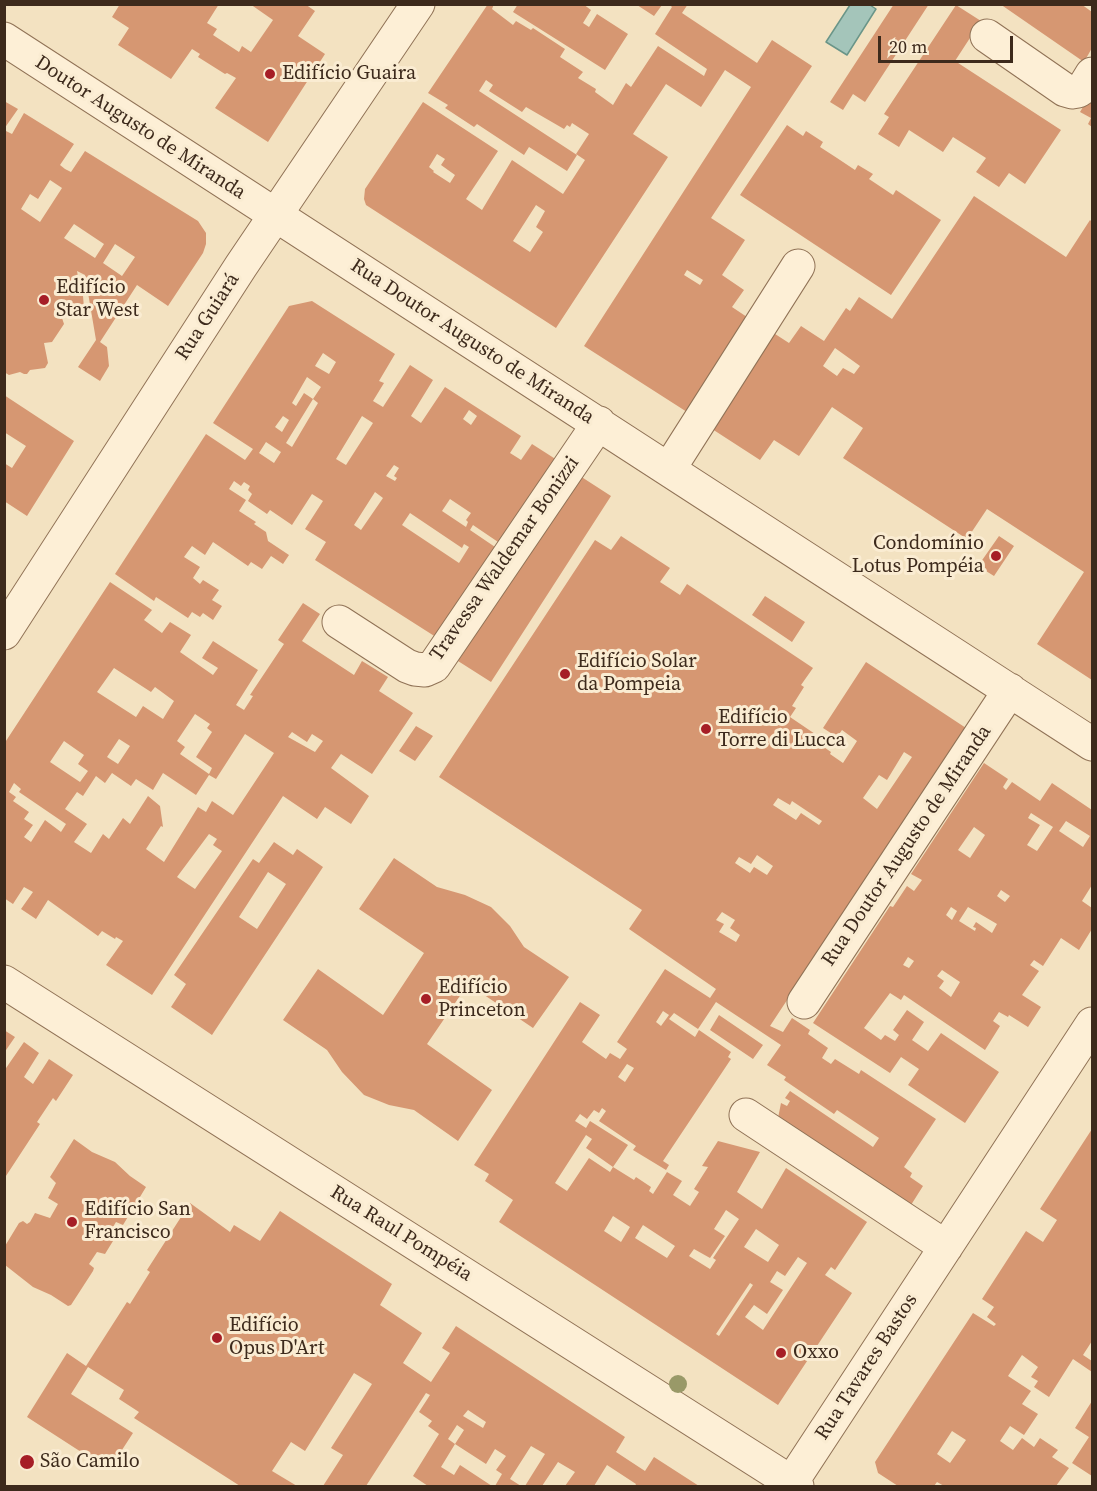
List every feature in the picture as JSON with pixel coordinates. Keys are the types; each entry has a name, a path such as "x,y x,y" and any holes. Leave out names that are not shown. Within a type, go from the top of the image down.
{"street":[{"name":"Rua Guiará","path":"4,633 241,266 418,4"},
{"path":"987,36 1065,90 1078,91 1084,87 1092,74"},
{"name":"Doutor Augusto de Miranda","path":"4,39 275,216"},
{"name":"Rua Doutor Augusto de Miranda","path":"275,216 599,423 1092,744"},
{"path":"669,469 798,266"},
{"name":"Travessa Waldemar Bonizzi","path":"339,622 407,666 425,670 434,666 599,423"},
{"name":"Rua Doutor Augusto de Miranda","path":"804,1002 1011,690"},
{"name":"Rua Raul Pompéia","path":"4,982 792,1485"},
{"name":"Rua Tavares Bastos","path":"792,1485 1092,1024"},
{"path":"746,1115 946,1247"}],"water":[{"path":"850,5 870,5 876,9 847,55 826,42"}],"building":[{"name":"Edifício Guaira","path":"120,4 219,4 207,23 217,29 213,35 239,52 242,46 251,52 273,20 250,4 305,4 315,11 298,36 325,54 268,142 215,108 236,78 225,74 198,57 200,54 192,49 171,79 118,45 129,28 112,17"},
{"path":"488,4 494,4 492,9 513,25 516,21 531,30 533,28 565,49 560,57 583,72 578,78 596,89 595,92 613,105 626,83 631,87 658,46 704,76 707,69 655,34 672,7 669,4 688,4 682,13 757,63 772,40 812,66 711,218 745,240 722,275 744,290 732,307 750,319 687,412 584,346 751,87 725,70 701,107 666,84 633,134 668,157 556,328 366,205 365,189 423,102 498,151 466,199 482,210 512,160 563,194 585,160 576,154 589,134 572,123 570,127 567,125 564,129 526,107 522,112 489,91 493,85 486,80 479,91 577,155 567,171 529,147 524,155 477,124 474,127 445,108 448,105 428,93","holes":["437,154 445,159 441,165 455,175 450,183 429,167","536,205 545,211 536,227 543,232 530,252 513,241","687,270 703,280 700,285 684,275"]},
{"path":"518,4 583,4 591,10 583,23 589,27 597,14 628,34 605,70 513,12"},
{"path":"894,4 929,4 865,102 853,94 843,110 830,102"},
{"path":"1000,4 1081,4 1092,12 1092,48 1084,62"},
{"path":"637,5 662,5 654,16"},
{"path":"956,5 981,21 955,61 1061,130 1025,184 1009,173 999,187 976,172 986,158 953,137 943,152 909,130 899,147 878,134 889,117 884,114"},
{"path":"1092,92 1092,127 1088,124 1091,118 1080,112"},
{"path":"4,101 18,109 4,129"},
{"path":"24,113 74,144 60,165 65,169 71,172 85,151 198,221 206,233 203,253 168,306 137,285 100,342 107,347 109,366 100,381 78,367 96,340 85,275 77,271 79,282 82,284 84,308 83,311 61,315 64,324 52,342 44,343 48,363 45,368 30,370 27,374 20,372 9,375 4,372 4,130 12,134","holes":["50,180 62,188 40,222 21,209 30,194 38,199","74,224 104,244 95,258 64,238","115,244 135,257 122,276 103,263"]},
{"path":"787,125 803,136 806,131 823,142 820,147 855,170 858,165 873,174 869,179 893,195 896,190 941,220 891,295 740,195"},
{"path":"974,196 1066,257 1090,220 1092,222 1092,680 1037,644 1084,572 987,509 967,539 843,458 863,428 832,407 799,456 774,440 760,460 709,427 772,332 789,343 801,326 824,341 846,308 850,311 859,297 892,319","holes":["835,348 860,366 854,374 843,368 837,376 823,366"]},
{"path":"312,301 395,354 379,381 384,383 373,401 383,407 410,365 433,380 411,416 421,423 445,387 521,436 510,453 521,460 532,444 557,460 501,544 473,525 470,530 498,549 439,639 315,560 326,542 305,529 323,501 312,494 292,525 270,510 267,514 248,501 252,494 248,490 250,486 244,482 241,486 234,481 229,489 246,500 239,511 266,532 268,541 289,555 283,564 271,556 262,569 251,562 248,566 213,542 205,555 192,546 184,557 200,567 193,578 200,584 203,580 219,590 212,600 222,606 213,620 203,613 200,617 192,612 188,618 156,597 154,601 115,574 206,434 245,460 253,449 213,423 289,306","holes":["323,353 336,362 329,374 315,366","307,377 321,387 313,399 304,393 296,406 292,403","313,399 318,403 292,447 286,443","469,410 477,416 471,425 463,419","283,416 289,420 282,432 275,427","362,416 373,423 346,465 336,459","266,442 281,452 274,463 259,453","394,465 399,468 394,476 397,478 395,481 386,476","375,492 383,498 361,530 354,525","450,499 471,513 466,520 468,522 466,527 442,511","410,513 462,548 464,544 469,547 459,563 402,525"]},
{"path":"4,395 74,441 27,516 4,501 4,463 12,468 26,446 4,432"},
{"path":"580,476 611,496 491,682 458,661"},
{"path":"621,536 670,568 660,582 680,595 687,584 813,668 801,685 804,687 792,706 796,708 790,717 818,736 815,741 843,763 857,741 842,730 837,737 823,728 866,662 966,728 770,1026 783,1032 792,1018 810,1030 808,1034 828,1048 822,1058 831,1064 835,1059 859,1074 861,1070 936,1119 904,1167 912,1173 910,1177 923,1186 911,1205 778,1118 781,1103 787,1106 790,1101 785,1098 790,1091 873,1147 879,1138 837,1110 834,1114 784,1080 786,1077 767,1065 781,1045 716,1002 698,1029 674,1013 669,1019 695,1037 699,1030 731,1052 728,1057 731,1059 663,1161 669,1165 666,1170 633,1150 636,1146 599,1121 606,1111 602,1108 599,1113 594,1110 587,1119 580,1114 575,1121 586,1128 590,1121 628,1145 613,1167 634,1180 636,1177 651,1187 649,1191 653,1194 667,1172 682,1181 673,1195 690,1206 699,1192 694,1189 708,1167 702,1166 718,1141 760,1152 737,1192 762,1209 786,1168 867,1222 835,1270 831,1267 825,1275 852,1293 778,1405 499,1222 513,1200 485,1181 489,1174 474,1165 580,1002 600,1015 582,1042 606,1059 610,1053 620,1059 627,1049 617,1042 665,969 710,998 716,989 629,929 642,910 439,777 595,540 611,550","holes":["904,752 912,757 877,809 863,798 879,775 887,780","778,798 790,805 792,801 822,821 819,825 801,813 796,820 773,805","757,855 773,866 767,875 754,867 750,873 735,863 739,857 751,864","722,912 735,920 730,928 740,935 736,942 719,932 724,924 716,920","663,1011 669,1015 661,1026 656,1022","627,1064 634,1068 625,1082 618,1077","586,1135 592,1139 586,1148 613,1167 610,1172 589,1158 567,1191 555,1183","726,1210 739,1219 713,1258 716,1260 710,1269 689,1256 694,1249 710,1258 725,1236 714,1229","613,1216 630,1227 621,1242 604,1231","643,1225 675,1246 667,1258 635,1238","756,1229 779,1245 768,1262 744,1247","798,1257 807,1263 763,1330 745,1317 754,1305 767,1314 783,1290 770,1282 777,1271 785,1276","750,1283 753,1285 719,1336 716,1334"]},
{"name":"Condomínio Lotus Pompéia","path":"999,536 1014,546 994,576 978,566"},
{"path":"110,582 152,610 144,620 162,633 170,622 191,635 180,652 213,675 218,668 202,658 213,641 258,670 236,705 244,710 253,696 250,695 284,644 278,640 303,603 320,614 302,641 354,675 362,661 388,677 379,691 413,713 372,774 341,754 331,768 369,796 351,824 325,807 317,819 283,796 152,995 106,965 123,941 102,931 98,936 48,900 36,919 21,909 33,892 24,887 13,904 4,898 4,744","holes":["114,668 151,692 155,687 174,701 163,719 143,706 136,717 97,692","195,714 210,724 207,728 212,732 196,757 212,768 209,774 180,754 185,747 177,741","292,732 307,742 312,734 323,741 315,752 288,737","245,734 274,753 233,815 212,801 206,812 198,807 164,862 146,849 161,826 163,827 160,806 148,796 130,824 123,818 109,839 103,834 91,853 74,842 87,824 65,809 77,792 83,796 96,776 105,783 112,773 131,786 136,779 153,790 163,773 196,795 209,775 216,779","119,739 130,746 118,764 107,757","64,741 84,755 78,764 88,771 80,782 50,762","14,783 21,789 19,792 66,824 61,832 45,820 31,842 24,837 33,825 24,819 29,812 13,801 16,797 9,792","209,834 217,839 213,845 222,851 195,889 177,877"]},
{"path":"765,596 805,622 792,642 752,615"},
{"path":"416,726 433,736 415,761 399,751"},
{"path":"984,763 1008,779 1003,787 1006,790 1012,782 1040,801 1052,783 1092,810 1092,885 1082,901 1092,908 1092,929 1079,950 1061,938 1043,966 1034,960 1030,965 1039,971 1022,995 1041,1007 1028,1027 1009,1015 1008,1017 999,1012 993,1021 1000,1026 985,1050 904,995 901,1000 890,993 864,1028 881,1040 885,1035 895,1041 899,1035 893,1030 907,1010 924,1022 912,1040 928,1051 941,1033 999,1072 965,1123 908,1085 919,1069 901,1057 890,1073 813,1023 890,906 893,907 907,886 914,891 922,880 911,874","holes":["1031,813 1053,827 1037,851 1027,845 1040,825 1028,818","1066,821 1090,836 1083,847 1059,831","974,827 985,835 970,858 958,850","1001,890 1010,896 1005,902 997,896","951,907 957,911 952,920 946,915","968,907 997,924 992,933 976,922 973,927 976,928 975,931 959,921","908,957 914,961 909,968 903,965","942,970 960,982 951,997 939,988 944,981 937,976"]},
{"path":"274,842 293,855 297,849 323,867 212,1035 171,1007 186,984 174,975 253,859 259,863","holes":["268,872 286,884 257,929 239,917"]},
{"name":"Edifício Princeton","path":"394,858 437,887 465,895 491,907 510,926 524,947 569,977 533,1028 468,984 427,1044 492,1090 458,1141 414,1110 389,1105 364,1095 342,1072 327,1050 283,1020 318,969 383,1015 424,953 359,909"},
{"path":"719,1015 763,1045 753,1059 710,1030"},
{"path":"4,1030 15,1037 4,1053"},
{"path":"24,1042 39,1053 24,1077 33,1084 49,1059 73,1075 56,1101 53,1098 37,1122 40,1124 4,1179 4,1071"},
{"path":"1092,1129 1092,1341 1083,1355 1092,1361 1092,1372 1073,1359 1049,1397 1034,1387 1038,1381 1031,1377 1038,1367 1022,1355 1008,1376 1031,1391 1022,1404 1038,1414 1024,1435 1010,1426 1000,1441 1013,1450 1022,1438 1034,1447 1040,1438 1058,1450 1052,1457 1069,1468 1056,1486 944,1486 937,1482 934,1486 898,1486 878,1473 875,1462 973,1313 994,1326 996,1324 987,1317 994,1307 982,1299 1026,1231 1043,1242 1057,1220 1040,1209","holes":["952,1431 966,1440 950,1463 937,1454"]},
{"name":"Edifício San Francisco","path":"74,1139 92,1152 115,1162 146,1187 123,1225 116,1222 108,1235 113,1241 105,1254 97,1252 89,1264 94,1268 93,1271 71,1305 68,1306 33,1287 5,1265 5,1246 19,1223 23,1221 27,1224 35,1213 50,1218 58,1204 48,1198 56,1183 50,1177"},
{"path":"190,1203 230,1232 234,1225 260,1241 280,1211 392,1284 380,1305 422,1333 403,1363 431,1382 450,1353 442,1348 456,1326 625,1437 616,1452 645,1471 654,1457 699,1486 635,1486 636,1484 607,1465 594,1486 565,1486 575,1472 558,1462 542,1486 525,1486 545,1454 531,1446 510,1479 521,1486 495,1486 502,1474 496,1470 506,1456 495,1449 486,1464 455,1444 441,1467 454,1475 460,1465 492,1486 428,1486 413,1476 439,1434 428,1426 432,1421 419,1412 430,1395 426,1393 366,1486 323,1486 343,1455 331,1448 372,1384 354,1373 305,1451 291,1442 272,1471 297,1486 240,1486 134,1418 139,1412 119,1399 124,1390 88,1367 71,1394 133,1433 109,1470 27,1417 67,1353 86,1366 127,1302 130,1304 150,1272 147,1270","holes":["468,1410 486,1422 483,1428 463,1416","457,1425 464,1430 455,1444 448,1439"]},
{"path":"1092,1401 1092,1476 1072,1463 1089,1437 1075,1428"}],"place":[{"name":"Edifício Guaira","path":"270,74"},
{"name":"Edifício Star West","path":"44,300"},
{"name":"Condomínio Lotus Pompéia","path":"996,556"},
{"name":"Edifício Solar da Pompeia","path":"565,674"},
{"name":"Edifício Torre di Lucca","path":"706,729"},
{"name":"Edifício Princeton","path":"426,999"},
{"name":"Edifício San Francisco","path":"72,1222"},
{"name":"Edifício Opus D'Art","path":"217,1338"},
{"name":"Oxxo","path":"781,1353"},
{"name":"São Camilo","path":"27,1462"}]}
